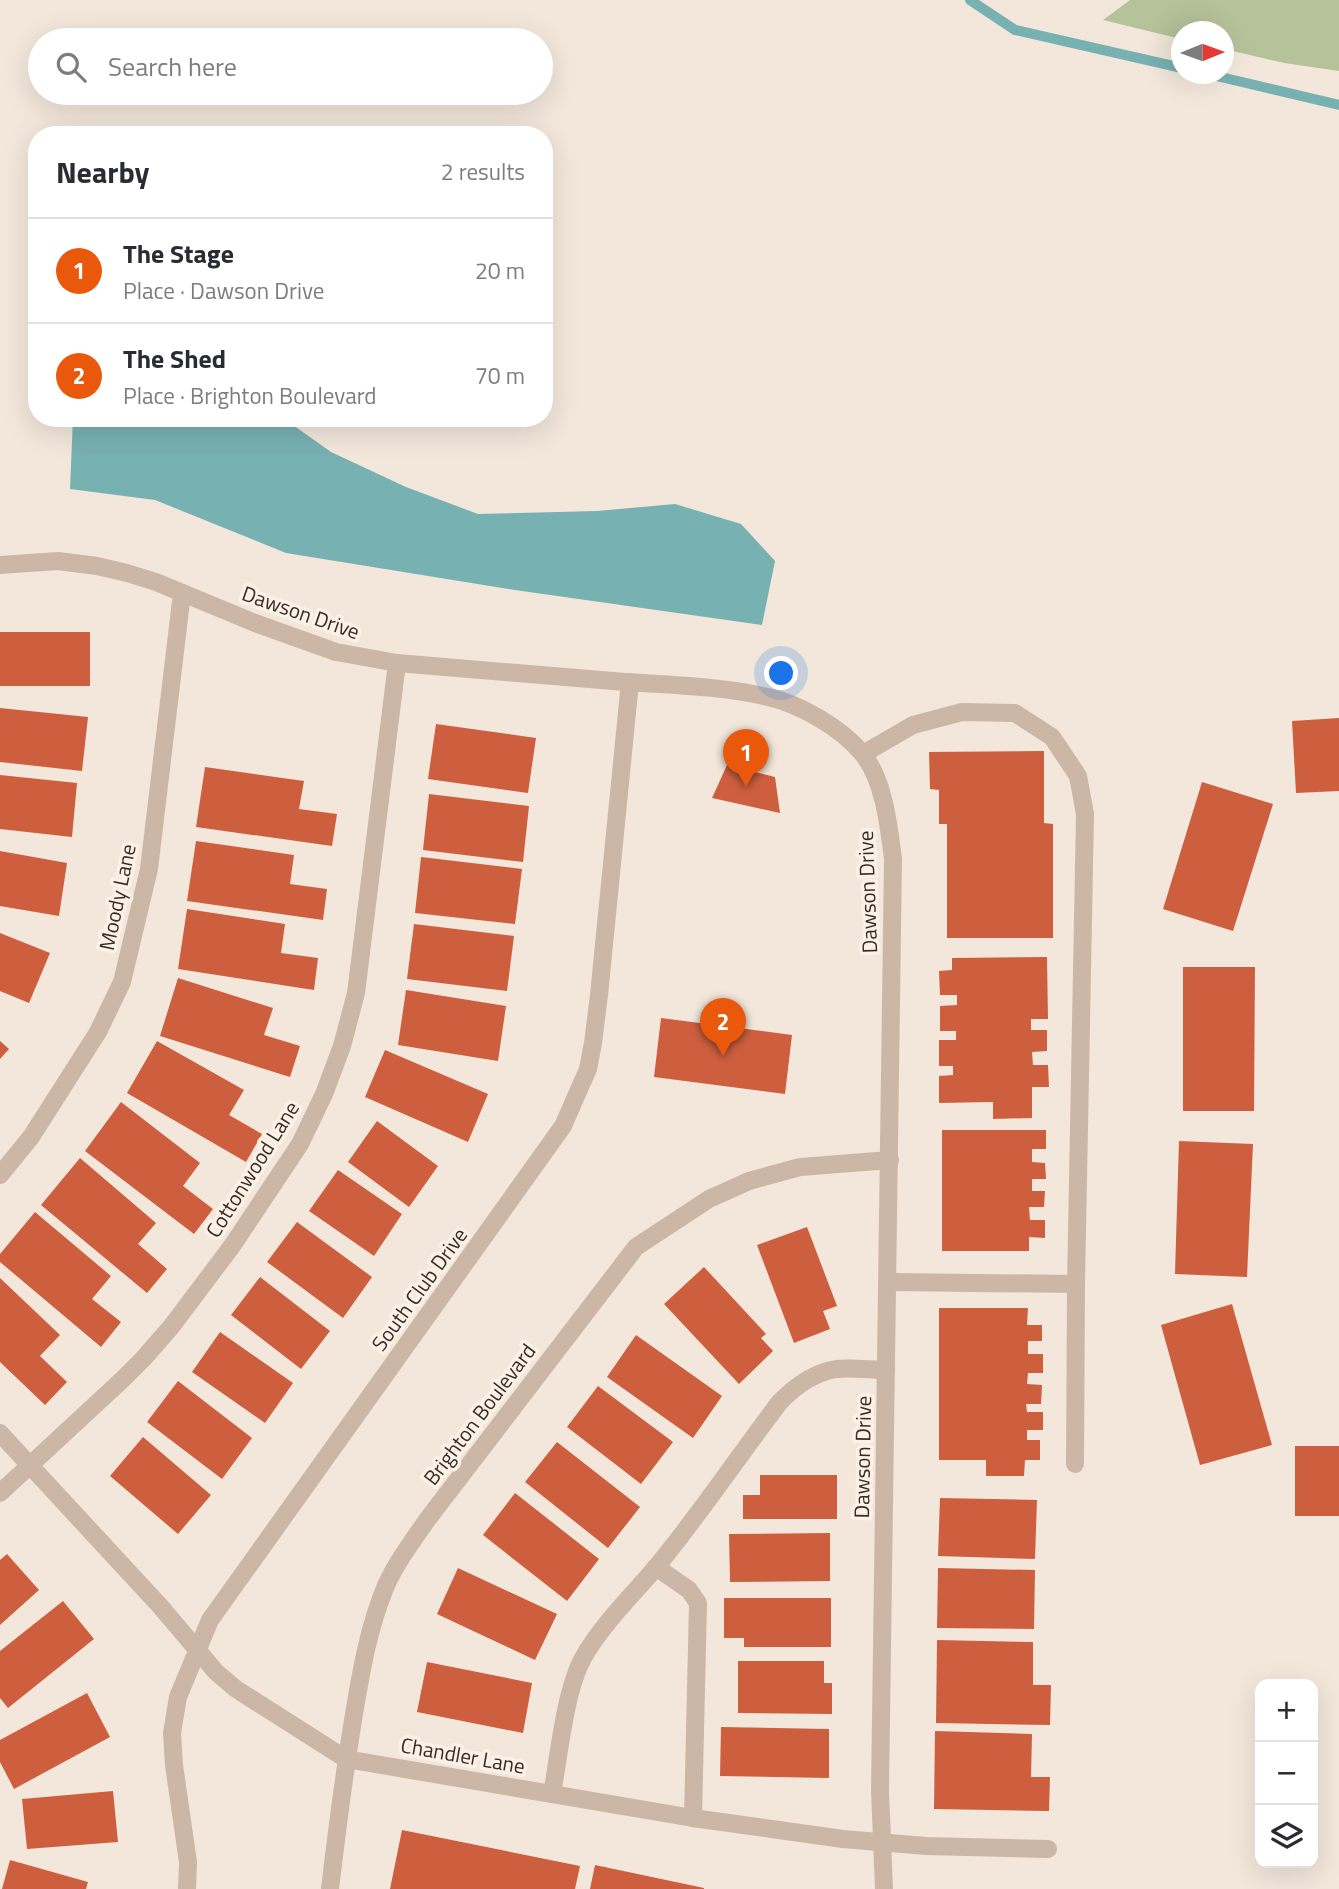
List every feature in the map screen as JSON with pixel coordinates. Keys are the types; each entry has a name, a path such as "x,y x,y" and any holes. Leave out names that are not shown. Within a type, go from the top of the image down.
{"street":[{"name":"Dawson Drive","path":"0,565 58,561 97,566 156,582 255,623 336,652 397,663 672,684 769,697 809,713 842,734 863,754 876,778 887,813 893,859 880,1803 884,1889"},
{"name":"Moody Lane","path":"0,1175 32,1137 99,1032 122,982 149,869 182,593"},
{"name":"Cottonwood Lane","path":"0,1493 124,1379 171,1327 232,1246 300,1144 324,1094 342,1046 356,993 397,663"},
{"name":"South Club Drive","path":"187,1889 188,1862 172,1732 178,1697 210,1620 563,1126 588,1069 593,1043 630,682"},
{"path":"863,754 913,725 962,712 1015,713 1052,737 1077,776 1085,814 1075,1464"},
{"name":"Brighton Boulevard","path":"330,1889 346,1759 362,1671 372,1625 386,1586 427,1520 636,1247 709,1199 750,1181 800,1167 890,1160"},
{"path":"888,1282 1076,1284"},
{"path":"552,1794 567,1709 582,1660 600,1631 656,1567 779,1403 795,1387 814,1376 836,1369 886,1370"},
{"name":"Chandler Lane","path":"0,1433 160,1606 216,1672 236,1689 346,1759 693,1818 843,1839 926,1846 1048,1849"},
{"path":"656,1567 689,1590 698,1603 693,1818"}],"green space":[{"path":"1130,0 1339,0 1339,71 1284,63 1234,51 1234,21 1171,21 1171,37 1103,20"}],"water":[{"path":"73,427 296,427 331,452 406,487 478,514 597,511 675,504 741,524 775,561 762,625 515,590 286,553 155,500 70,489"}],"building":[{"path":"0,632 90,632 90,686 0,686"},
{"path":"0,708 88,717 82,771 0,762"},
{"path":"1339,718 1339,791 1296,793 1292,721"},
{"path":"436,724 536,738 528,793 428,779"},
{"path":"1044,751 1044,823 1053,824 1053,938 947,938 947,824 939,824 939,790 930,789 929,752"},
{"path":"727,765 775,777 780,813 712,798"},
{"path":"205,767 304,781 299,809 337,814 332,846 196,827"},
{"path":"0,775 77,783 72,837 0,829"},
{"path":"1202,782 1273,804 1233,931 1163,909"},
{"path":"429,794 529,806 523,862 423,850"},
{"path":"196,841 294,855 290,884 327,889 323,920 187,901"},
{"path":"0,851 67,863 59,916 0,906"},
{"path":"421,857 522,869 515,924 415,913"},
{"path":"187,909 285,924 281,953 318,958 314,990 178,969"},
{"path":"414,924 514,936 507,991 407,979"},
{"path":"0,933 50,953 29,1003 0,991"},
{"path":"1047,957 1048,1019 1031,1019 1031,1030 1047,1030 1047,1051 1032,1052 1033,1065 1048,1065 1049,1087 1032,1087 1032,1118 993,1119 993,1102 939,1103 939,1076 953,1075 953,1066 939,1066 939,1040 956,1040 956,1031 940,1031 940,1006 957,1005 957,995 940,995 939,971 952,970 952,958"},
{"path":"1183,967 1255,967 1254,1111 1183,1111"},
{"path":"178,978 273,1008 264,1035 300,1046 290,1077 160,1036"},
{"path":"406,990 506,1006 498,1061 398,1045"},
{"path":"661,1018 792,1035 785,1094 654,1077"},
{"path":"0,1041 9,1049 0,1059"},
{"path":"157,1041 244,1090 229,1115 262,1134 246,1162 127,1093"},
{"path":"385,1050 488,1094 468,1142 365,1097"},
{"path":"121,1102 200,1163 183,1186 213,1209 194,1234 85,1151"},
{"path":"377,1121 438,1166 409,1207 348,1162"},
{"path":"942,1130 1046,1130 1046,1149 1032,1149 1032,1162 1045,1163 1046,1179 1032,1179 1032,1191 1045,1191 1044,1207 1029,1207 1030,1220 1045,1220 1045,1238 1029,1237 1029,1251 942,1251"},
{"path":"1179,1141 1253,1144 1247,1277 1175,1274"},
{"path":"80,1158 156,1223 138,1244 167,1269 147,1293 41,1205"},
{"path":"338,1170 402,1214 374,1256 309,1211"},
{"path":"35,1212 111,1276 92,1299 121,1322 101,1347 0,1262 0,1254"},
{"path":"297,1222 372,1277 343,1318 267,1262"},
{"path":"807,1227 837,1306 823,1311 830,1329 794,1343 757,1245"},
{"path":"704,1267 766,1334 761,1338 773,1351 739,1384 664,1304"},
{"path":"260,1277 330,1331 301,1369 231,1315"},
{"path":"0,1278 60,1335 40,1356 67,1382 45,1405 0,1362"},
{"path":"1232,1304 1272,1445 1200,1465 1161,1325"},
{"path":"939,1308 1028,1308 1027,1325 1042,1325 1042,1341 1028,1341 1028,1354 1043,1354 1043,1373 1028,1373 1027,1384 1042,1385 1041,1404 1026,1404 1027,1412 1043,1412 1043,1430 1027,1430 1027,1440 1040,1440 1040,1460 1025,1460 1024,1476 986,1476 986,1460 939,1460"},
{"path":"220,1332 293,1383 265,1423 192,1372"},
{"path":"636,1335 722,1396 693,1438 607,1377"},
{"path":"178,1381 252,1438 222,1479 147,1422"},
{"path":"598,1386 673,1442 641,1484 567,1427"},
{"path":"143,1437 211,1495 178,1534 110,1476"},
{"path":"557,1442 640,1507 608,1548 525,1482"},
{"path":"1295,1446 1339,1446 1339,1516 1295,1516"},
{"path":"760,1475 837,1475 837,1519 743,1519 743,1495 760,1495"},
{"path":"515,1493 599,1559 567,1601 483,1535"},
{"path":"940,1498 1037,1500 1035,1559 938,1556"},
{"path":"830,1533 830,1581 730,1582 729,1534"},
{"path":"7,1554 39,1590 0,1625 0,1560"},
{"path":"458,1568 557,1614 535,1660 437,1614"},
{"path":"938,1568 1035,1570 1034,1629 937,1628"},
{"path":"724,1598 831,1598 831,1647 744,1647 744,1638 724,1638"},
{"path":"63,1601 94,1639 8,1708 0,1698 0,1651"},
{"path":"937,1640 1033,1642 1033,1685 1051,1685 1050,1725 936,1723"},
{"path":"738,1661 824,1661 824,1683 832,1683 832,1714 738,1713"},
{"path":"427,1662 532,1683 523,1733 417,1712"},
{"path":"87,1693 110,1737 14,1789 0,1762 0,1740"},
{"path":"721,1727 829,1729 829,1778 720,1776"},
{"path":"935,1731 1032,1734 1031,1777 1050,1777 1049,1811 934,1809"},
{"path":"113,1791 118,1842 27,1849 22,1799"},
{"path":"402,1830 580,1866 575,1889 390,1889"},
{"path":"10,1860 88,1882 86,1889 2,1889"},
{"path":"595,1865 704,1888 704,1889 590,1889"}],"waterway":[{"path":"970,0 1015,30 1171,65"},
{"path":"1234,80 1339,105"}],"place":[{"name":"The Stage","path":"746,787"},
{"name":"The Shed","path":"723,1056"}]}
